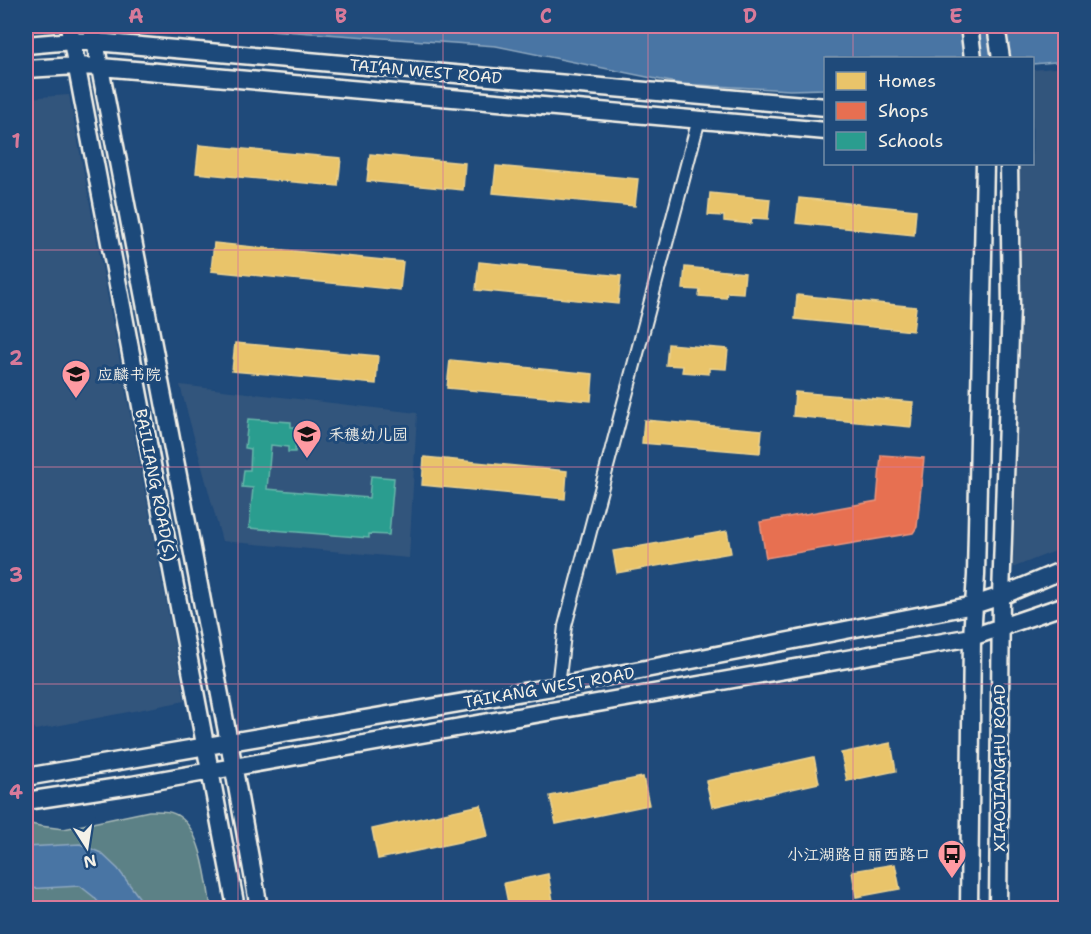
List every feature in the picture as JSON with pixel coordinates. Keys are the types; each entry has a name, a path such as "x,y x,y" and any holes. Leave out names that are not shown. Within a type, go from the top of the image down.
{"main road":[{"path":"969,26 973,57"},
{"path":"996,26 1001,57"},
{"name":"TAI‘AN WEST ROAD","path":"26,45 70,33 94,34 824,107"},
{"name":"BAILIANG ROAD(S.)","path":"70,33 236,909"},
{"name":"BAILIANG ROAD(S.)","path":"94,34 259,908"},
{"name":"TAI‘AN WEST ROAD","path":"26,69 101,67 824,131"},
{"name":"XIAOJIANGHU ROAD","path":"969,909 972,638 976,575 985,165"},
{"name":"XIAOJIANGHU ROAD","path":"998,909 1000,628 1011,306 1009,165"},
{"name":"TAIKANG WEST ROAD","path":"26,777 558,686 974,605 1065,569"},
{"name":"TAIKANG WEST ROAD","path":"26,801 132,785 972,638 1065,605"}],"street":[{"path":"558,686 565,626 699,120"}],"shaded area":[{"path":"211,26 1065,26 1066,61 1034,64 1034,57 824,57 824,89 790,90 681,84 496,46"},
{"path":"1065,67 1065,547 1012,568 1022,310 1019,165 1034,165 1034,70"},
{"name":"应麟书院","path":"69,95 185,701 35,730 26,707 26,98"},
{"name":"禾穗幼儿园","path":"180,385 417,413 409,558 222,541"},
{"path":"80,844 101,853 118,869 147,908 103,908 80,886 26,889 26,847"}],"green space":[{"path":"149,811 173,813 187,824 194,834 202,859 211,908 26,908 26,823 64,829"}],"building: Homes":[{"path":"199,145 341,158 338,186 196,173"},
{"path":"370,154 465,163 463,190 367,181"},
{"path":"496,166 638,179 635,206 493,193"},
{"path":"710,193 770,199 768,219 752,218 751,224 724,221 724,216 708,215"},
{"path":"799,198 916,210 914,235 796,223"},
{"path":"214,243 403,262 400,290 211,271"},
{"path":"479,262 621,276 618,304 476,290"},
{"path":"685,267 745,273 743,293 727,292 726,298 699,296 700,290 683,289"},
{"path":"797,295 916,307 913,331 795,319"},
{"path":"235,343 378,356 376,384 232,371"},
{"path":"668,344 728,349 726,369 709,368 709,374 682,372 683,366 666,365"},
{"path":"450,360 593,374 591,401 447,388"},
{"path":"795,392 913,402 911,427 793,416"},
{"path":"644,420 762,430 760,453 642,443"},
{"path":"424,457 567,471 565,499 422,485"},
{"path":"881,504 884,527 766,547 762,524"},
{"path":"727,531 731,553 617,573 613,551"},
{"path":"891,743 896,771 847,781 841,753"},
{"path":"814,757 819,783 712,807 706,781"},
{"path":"643,777 649,805 556,824 550,796"},
{"path":"481,805 488,836 378,859 372,829"},
{"path":"895,864 900,889 856,897 852,871"},
{"path":"548,874 554,906 509,908 504,883"}],"building: Shops":[{"path":"881,455 924,458 917,527 913,533 766,558 760,522 877,501"}],"building: Schools":[{"path":"248,419 291,422 291,427 297,427 295,452 288,452 288,447 271,445 267,489 369,498 371,476 394,478 389,535 369,534 369,538 249,528 253,488 242,487 244,470 250,470 251,449 245,448"}],"place":[{"name":"应麟书院","path":"76,400"},
{"name":"禾穗幼儿园","path":"307,460"},
{"name":"小江湖路日丽西路口","path":"952,880"}]}
